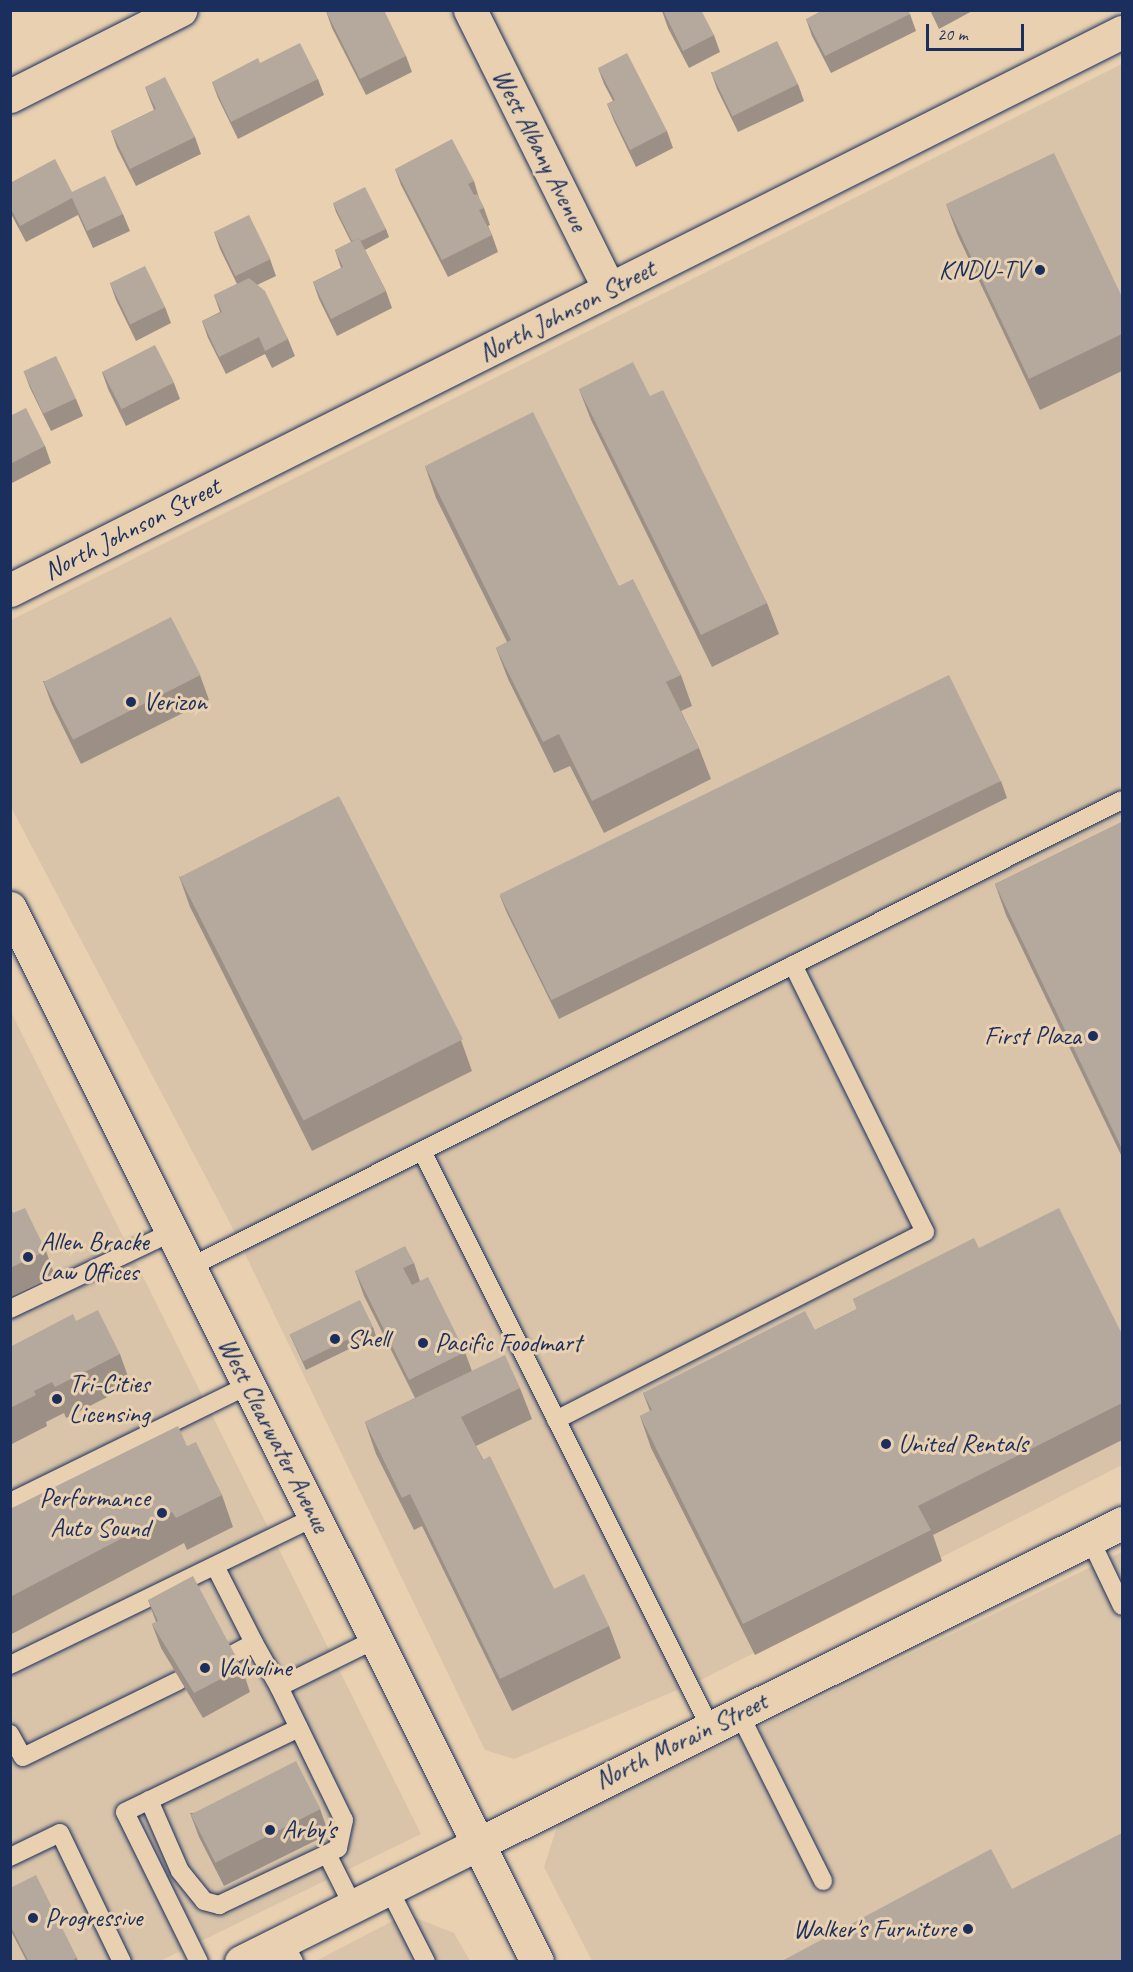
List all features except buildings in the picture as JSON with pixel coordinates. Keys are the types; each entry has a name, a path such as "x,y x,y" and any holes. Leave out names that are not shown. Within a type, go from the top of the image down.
{"street":[{"path":"10,96 180,10"},
{"name":"West Albany Avenue","path":"470,10 609,290"},
{"name":"North Johnson Street","path":"10,590 1122,32"},
{"name":"West Clearwater Avenue","path":"10,908 537,1962"},
{"name":"North Morain Street","path":"241,1962 288,1951 353,1906 1122,1523"}],"lane":[{"path":"190,1268 1122,800"},
{"path":"556,1420 925,1232 793,965"},
{"path":"422,1151 710,1727"},
{"path":"10,1309 172,1232"},
{"path":"10,1502 249,1385"},
{"path":"10,1665 315,1517"},
{"path":"1090,1539 1122,1606"},
{"path":"149,1800 180,1871 204,1901 219,1905 338,1848 344,1820 279,1688 215,1566"},
{"path":"279,1688 376,1640"},
{"path":"231,1655 254,1643"},
{"path":"10,1734 23,1758 178,1681"},
{"path":"739,1713 823,1881"},
{"path":"199,1962 125,1812 299,1728"},
{"path":"10,1857 60,1833 122,1962"},
{"path":"327,1854 353,1906"},
{"path":"388,1889 426,1962"}],"shaded area":[{"path":"1122,64 1122,1465 703,1679 514,1759 485,1750 230,1223 11,807 11,620"},
{"path":"10,1010 421,1834 160,1961 11,1961"},
{"path":"1122,1552 1122,1961 592,1961 544,1867 558,1824"},
{"path":"406,1914 454,1933 470,1961 314,1962"}],"place":[{"name":"KNDU-TV","path":"1040,270"},
{"name":"Verizon","path":"131,702"},
{"name":"First Plaza","path":"1093,1036"},
{"name":"Allen Bracke Law Offices","path":"28,1257"},
{"name":"Shell","path":"335,1339"},
{"name":"Pacific Foodmart","path":"423,1343"},
{"name":"Tri-Cities Licensing","path":"57,1399"},
{"name":"United Rentals","path":"886,1444"},
{"name":"Performance Auto Sound","path":"162,1513"},
{"name":"Valvoline","path":"205,1668"},
{"name":"Arby's","path":"270,1830"},
{"name":"Progressive","path":"33,1918"},
{"name":"Walker's Furniture","path":"968,1929"}]}
